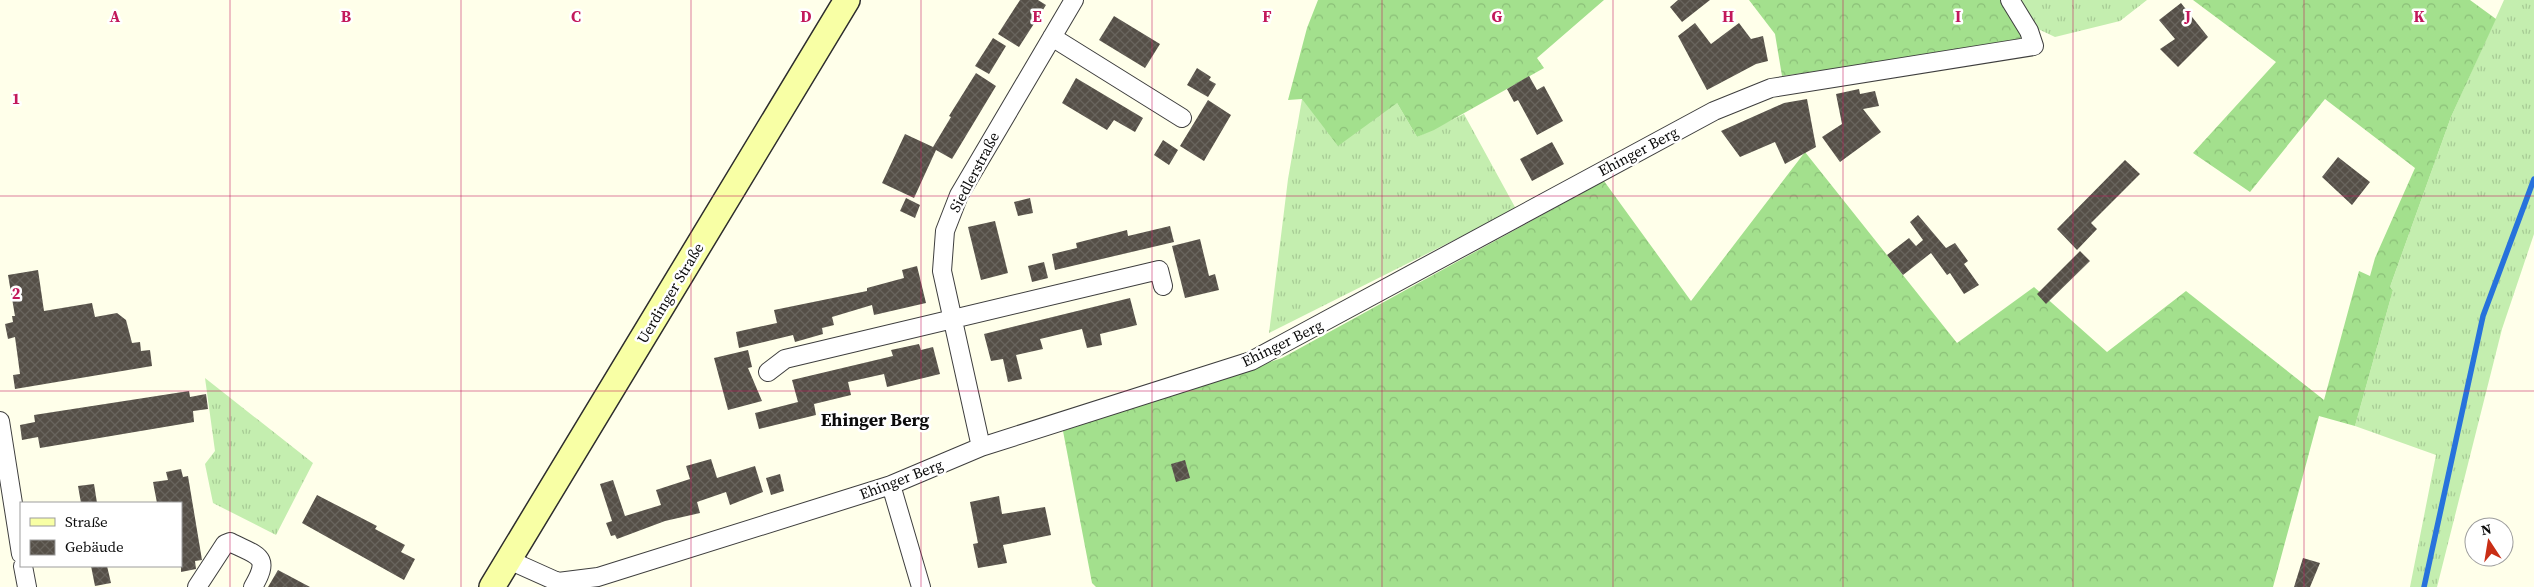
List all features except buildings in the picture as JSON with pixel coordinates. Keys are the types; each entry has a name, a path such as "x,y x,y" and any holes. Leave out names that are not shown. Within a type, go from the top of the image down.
{"main road":[{"name":"Uerdinger Straße","path":"492,587 848,0"}],"street":[{"name":"Siedlerstraße","path":"981,447 942,272 945,231 959,195 1074,0"},
{"name":"Ehinger Berg","path":"508,560 558,582 598,577 891,485 981,447 1251,361 1714,111 1771,88 2034,46 2029,31 2010,0"},
{"path":"1052,37 1182,118"},
{"path":"768,372 785,359 1159,270 1164,286"},
{"path":"0,421 20,548"},
{"path":"891,485 922,587"},
{"path":"197,587 224,544 230,542 258,556 262,562 263,570 253,587"},
{"path":"23,567 27,587"}],"green space":[{"path":"1318,0 1604,0 1537,58 1544,68 1434,130 1417,137 1397,103 1338,146 1302,99 1288,100 1307,28"},
{"path":"1749,0 2002,0 2022,33 2019,43 1782,76 1775,34"},
{"path":"2018,0 2147,0 2120,21 2055,37 2036,28"},
{"path":"2193,0 2470,0 2496,19 2451,117 2390,287 2393,290 2355,426 2319,416 2273,587 1096,587 1092,583 1063,431 1282,358 1604,181 1691,301 1805,152 1957,343 2034,287 2107,352 2186,291 2324,400 2359,271 2370,276 2375,258 2415,168 2325,99 2250,192 2193,153 2276,62"},
{"path":"2504,0 2534,0 2534,234 2502,329 2437,587 2410,587 2436,455 2355,426 2393,290 2390,287 2451,117"},
{"path":"1302,99 1397,103 1417,137 1464,114 1516,209 1269,333 1288,179"},
{"path":"205,378 313,463 276,535 213,503 205,464 215,451"}],"waterway":[{"path":"2424,587 2483,316 2534,179"}],"district":[{"name":"Ehinger Berg","path":"875,419"}]}
